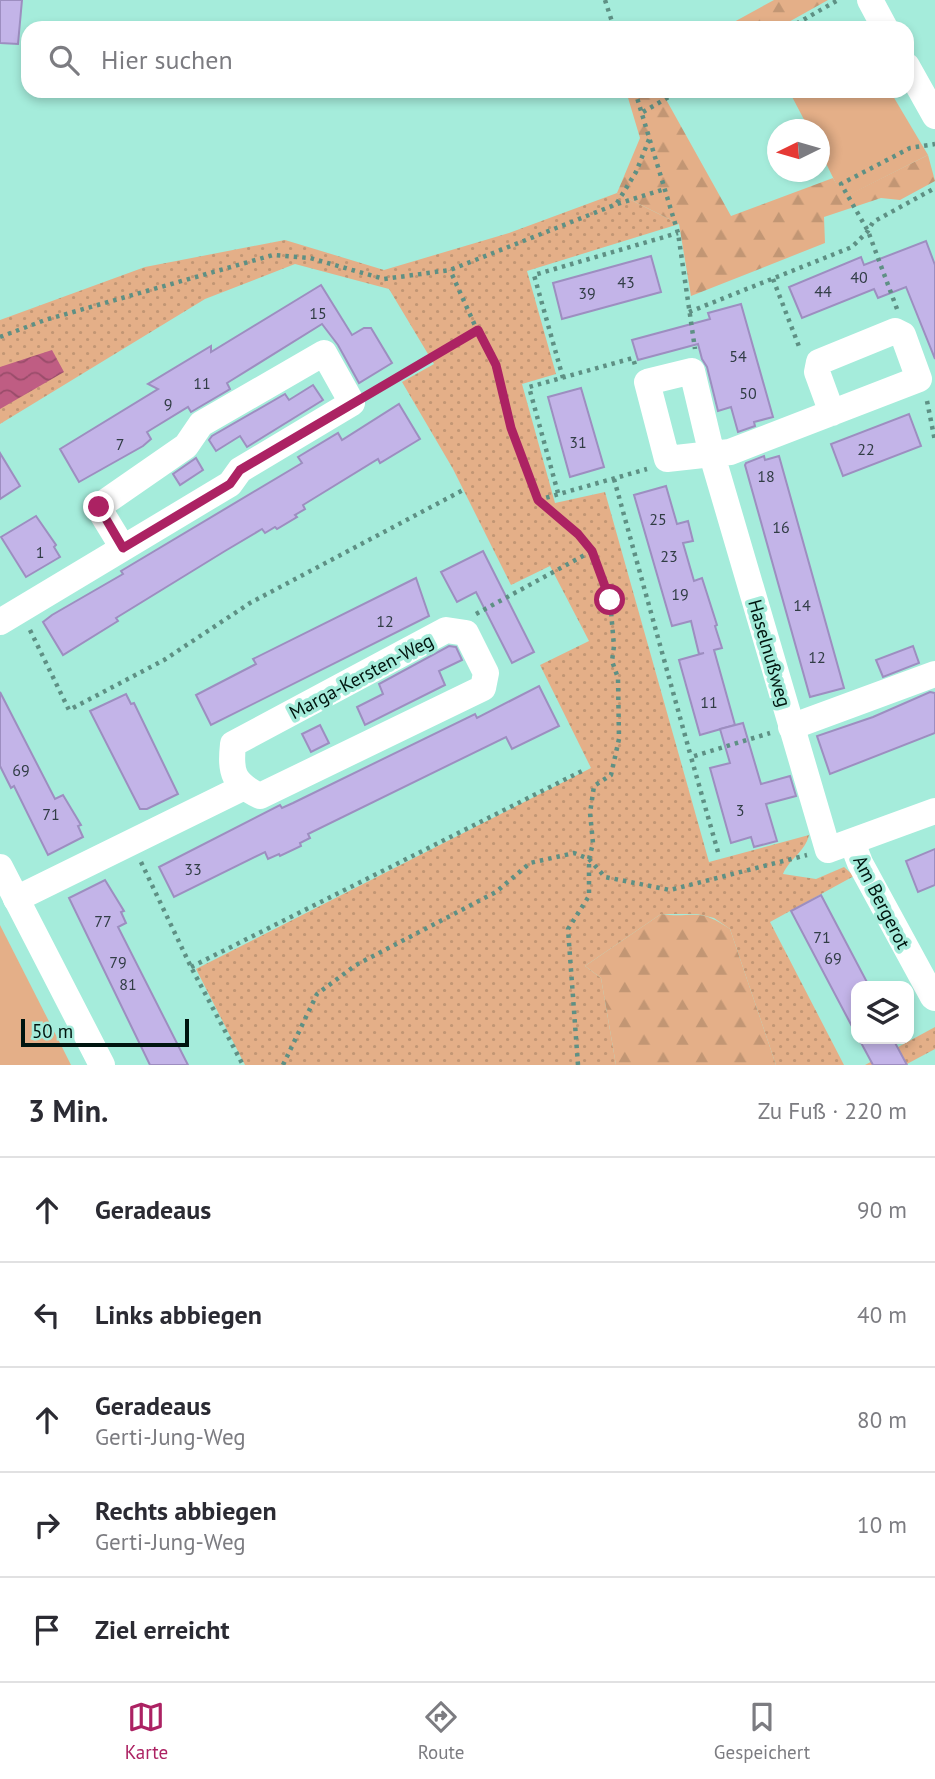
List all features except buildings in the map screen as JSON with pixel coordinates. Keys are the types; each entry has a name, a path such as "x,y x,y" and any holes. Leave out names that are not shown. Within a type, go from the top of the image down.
{"street":[{"path":"870,0 882,21"},
{"path":"914,76 933,104"},
{"path":"692,371 647,382 667,459 730,452 831,413 919,379 903,335 895,331 819,362 817,372 831,413"},
{"path":"10,616 230,484 240,470 352,403 324,353 201,424 186,446 99,507 123,548"},
{"name":"Haselnußweg","path":"692,371 712,455 791,727 840,846"},
{"name":"Marga-Kersten-Weg","path":"446,630 466,633 486,673 482,688 260,796 242,788 231,766 233,744 446,630"},
{"path":"791,727 935,674"},
{"name":"Marga-Kersten-Weg","path":"16,899 242,788"},
{"path":"840,846 935,811"},
{"name":"Am Bergerot","path":"840,846 873,888 935,998"},
{"path":"0,866 102,1065"}],"path":[{"path":"605,0 612,21"},
{"path":"801,21 838,0"},
{"path":"638,98 678,233 696,360 692,371"},
{"path":"643,112 667,98"},
{"path":"617,204 636,172 650,137"},
{"path":"895,331 899,314 868,231 841,184 910,148 935,144"},
{"path":"689,312 852,247 873,222 935,188"},
{"path":"0,337 45,320 273,255 310,258 384,279 450,270 617,204 665,189"},
{"path":"563,378 534,275 678,233"},
{"path":"450,270 496,365 511,428 538,500 578,534 592,551 610,600 614,646 612,661 618,678 619,739 611,775 594,786 590,813 593,842 589,859 589,895 568,929 578,1065"},
{"path":"772,279 803,357 817,372"},
{"path":"352,403 478,330"},
{"path":"558,493 529,387 633,358 638,376 647,382"},
{"path":"919,379 924,387 935,441"},
{"path":"538,500 655,466 667,459"},
{"path":"614,479 718,852"},
{"path":"10,616 69,710 164,660 250,603 465,489"},
{"path":"446,630 592,551"},
{"path":"691,757 791,727"},
{"path":"191,967 586,769"},
{"path":"131,842 191,967 243,1065"},
{"path":"283,1065 317,994 356,965 496,892 530,863 574,853 589,859 604,877 670,890 840,846"}],"green space":[{"path":"774,0 828,0 790,21 736,21"},
{"path":"628,98 665,98 731,216 822,182 830,182 833,178 844,197 928,155 935,181 900,200 881,198 824,217 825,243 691,296 679,224 617,193 640,138"},
{"path":"793,98 894,98 928,155 843,198 830,171 830,119 804,119"},
{"path":"617,193 679,224 527,271 556,374 522,384 555,503 605,492 709,862 809,835 783,874 816,879 844,867 854,876 770,922 844,1065 776,1065 730,929 714,918 697,914 661,914 585,966 601,978 616,1065 245,1065 196,969 591,768 540,665 589,641 550,566 511,585 453,469 402,382 434,364 389,289 295,264 205,299 0,424 0,320 145,267 285,240 384,270 509,233"},
{"path":"661,914 702,915 730,929 776,1065 616,1065 601,978 585,966"},
{"path":"0,925 63,1049 71,1065 0,1065"},
{"path":"935,1027 935,1049 905,1065 865,1065 904,1044 914,1044 914,1038"}],"water":[{"path":"52,350 64,372 0,409 0,367"}],"route":[{"path":"99,507 123,548 230,484 240,470 478,330 496,365 511,428 538,500 578,534 592,551 610,600"}]}
